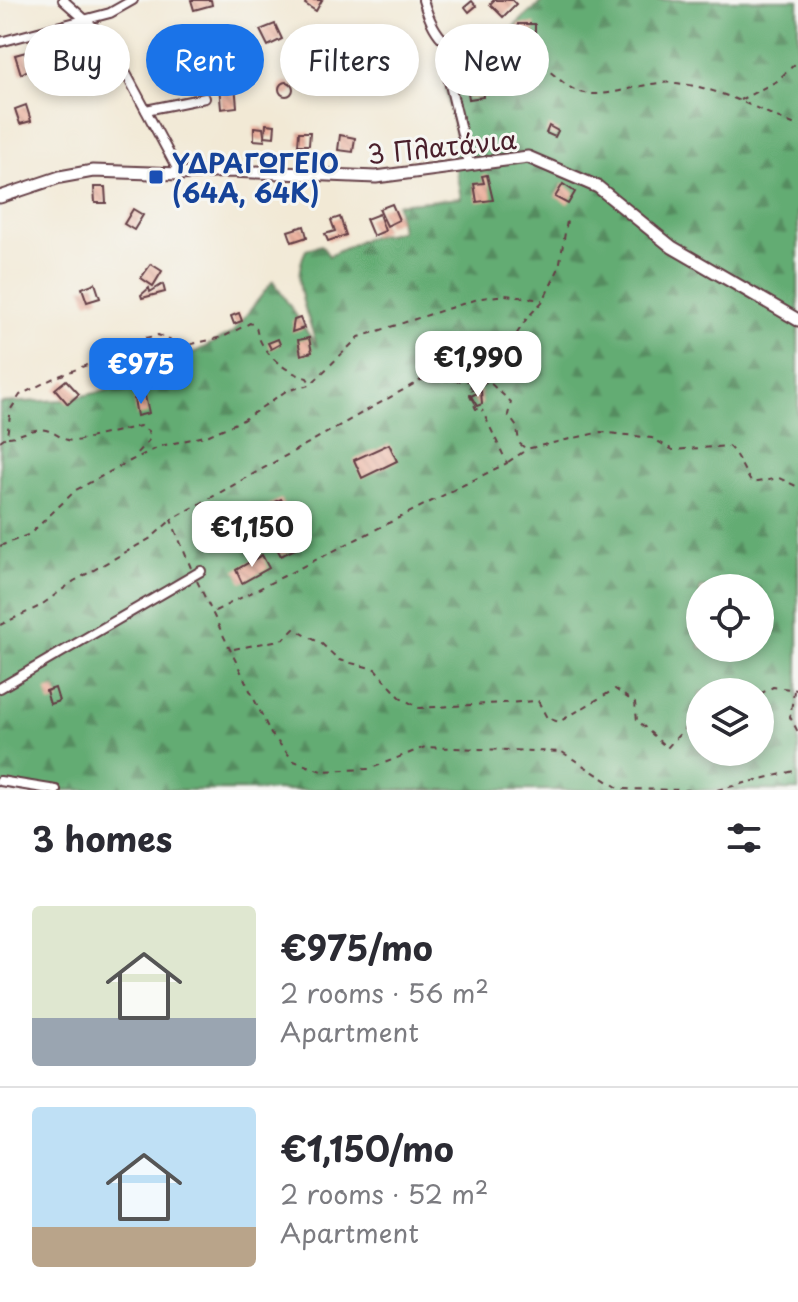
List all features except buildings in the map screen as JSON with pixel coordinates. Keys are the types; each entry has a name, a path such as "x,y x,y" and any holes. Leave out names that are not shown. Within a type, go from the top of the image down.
{"street":[{"path":"63,0 108,40 180,174"},
{"path":"0,42 115,12 133,0"},
{"path":"423,0 435,33"},
{"path":"453,96 469,163"},
{"path":"146,110 205,98"},
{"name":"3 Πλατάνια","path":"0,197 84,172 180,174 230,171 376,177 528,157 577,175 598,187 672,247 798,320"},
{"path":"0,688 197,573"},
{"path":"0,781 56,790"}],"path":[{"path":"738,101 777,81 798,61"},
{"path":"549,71 576,90 596,93 672,82 738,101 798,126"},
{"path":"0,625 40,606 74,581 151,538 171,520 421,380 471,381 496,366 527,318 543,301 559,268 567,221"},
{"path":"0,546 30,534 76,490 130,461 161,446 209,435 243,420 286,391 310,385 359,337 481,298 505,295 543,301"},
{"path":"7,436 11,409 20,395 92,363 111,361 141,339 158,335 183,346 223,337 250,323 256,327 259,343 267,352 289,371 307,378 310,385"},
{"path":"471,381 476,409 482,410 507,463"},
{"path":"471,391 488,381 506,395 511,402 508,415 517,427 519,443 526,449"},
{"path":"0,441 7,436 45,430 67,442 140,426 148,431 150,439 130,461"},
{"path":"214,612 507,463 526,449 601,432 652,438 673,450 728,446 735,452 739,466 752,483 779,478 798,487"},
{"path":"171,520 271,734 294,761 321,771 369,769 425,747 562,752 620,789 690,790"},
{"path":"234,649 284,639 294,629 322,644 339,660 375,669 400,697 419,708 538,701 547,718 559,722 615,689 635,703 637,720 667,748 686,727"},
{"path":"774,687 796,691 790,717 798,732"},
{"path":"717,790 798,770"}],"green space":[{"path":"544,0 798,0 798,790 0,790 0,403 64,400 132,385 232,333 273,281 317,347 300,286 301,262 306,250 321,245 329,256 366,238 401,231 397,204 461,198 454,160 457,141 447,96 549,96 549,24 517,24"}],"place":[{"name":"ΥΔΡΑΓΩΓΕΙΟ (64Α, 64Κ)","path":"156,177"}]}
